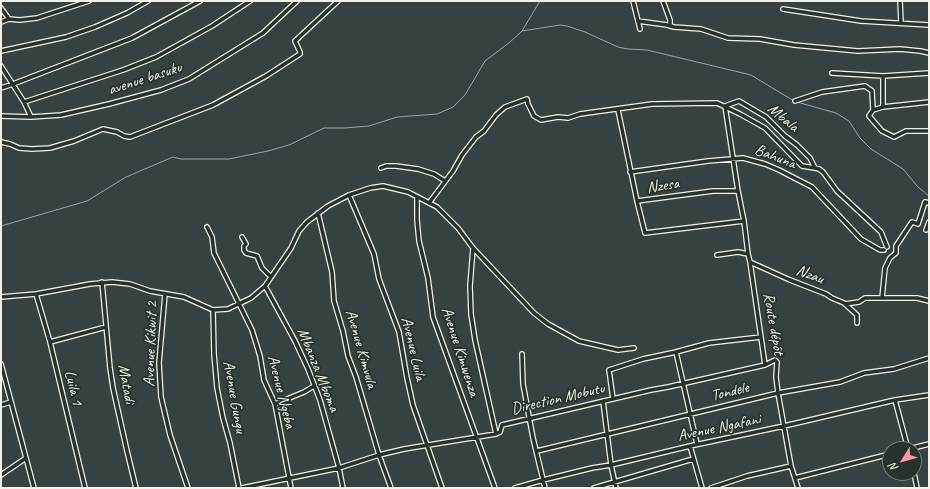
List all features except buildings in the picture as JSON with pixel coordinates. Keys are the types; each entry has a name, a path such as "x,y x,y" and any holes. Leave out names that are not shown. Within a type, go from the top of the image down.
{"street":[{"path":"1,22 9,19 20,20 36,18 89,1"},
{"path":"1,51 66,37 95,27 127,13 148,1"},
{"path":"1,88 132,38 200,1"},
{"path":"24,102 89,82 156,57 182,44 250,1"},
{"name":"avenue basuku","path":"1,116 31,117 61,115 161,90 189,79 262,33 297,1"},
{"path":"1,142 19,148 50,148 74,141 103,129 130,137 212,105 266,76 300,54 295,41 338,1"},
{"path":"633,1 640,29"},
{"path":"663,1 670,20 670,26"},
{"path":"900,1 901,23"},
{"path":"1,8 9,19"},
{"path":"783,10 860,21 929,25"},
{"path":"638,21 674,27 701,29 728,38 760,39 794,45 858,51 900,49 929,53"},
{"path":"1,66 24,102 31,117"},
{"path":"832,73 883,76 929,73"},
{"path":"883,76 883,106"},
{"path":"795,101 822,92 865,86 872,91 873,110"},
{"name":"Mbala","path":"445,181 453,171 462,155 477,136 484,131 496,115 503,108 527,99 534,116 541,120 558,117 568,118 580,114 618,110 652,104 716,103 726,106 739,101 766,117 810,158 816,168 823,172 837,191 880,232 885,249"},
{"path":"929,102 883,106 873,110 869,116 882,131 894,137 906,131 929,131"},
{"path":"726,106 750,262"},
{"path":"726,106 765,128 802,166 816,168"},
{"name":"Nzesa","path":"618,110 637,201 713,191 738,191"},
{"name":"Bahuna","path":"630,172 708,161 743,158 765,164 812,187 861,239 880,250 885,249"},
{"path":"381,168 386,166 396,166 418,169 434,174 445,181 429,202"},
{"path":"1,297 36,294 102,282 114,282 130,284 165,294 184,297 213,310 226,310 238,305 266,286 291,248 299,231 318,213 348,195 370,188 384,186 408,192 437,207 458,228 473,248 534,313 548,324 579,340 618,350 634,348"},
{"name":"Avenue Luila","path":"348,195 374,254 379,278 399,332 413,405 442,488"},
{"name":"Avenue Kimwenza","path":"418,197 417,220 419,241 428,278 433,317 495,488"},
{"path":"637,201 645,233 744,221"},
{"path":"882,298 885,268 890,258 896,254 896,246 912,222 918,224 925,202 929,203"},
{"name":"Avenue Kimvula","path":"318,213 332,272 334,301 343,331 348,356 391,488"},
{"path":"926,230 929,222"},
{"name":"Avenue Ngeba","path":"207,227 212,237 214,253 238,305 252,330 260,356 264,380 275,404 291,488"},
{"path":"242,237 246,244 244,246 244,250 246,253 257,256 262,268 271,277"},
{"path":"473,248 470,286 471,314 475,340 496,434"},
{"path":"717,255 738,252 748,254"},
{"name":"Nzau","path":"750,262 826,294 845,304 857,315 857,323"},
{"name":"Route dépôt","path":"750,262 765,365 775,360 777,362 776,377 778,393 791,466 798,488"},
{"name":"Matadi","path":"102,282 113,388 136,488"},
{"name":"Mbanza Mboma","path":"266,286 295,341 320,400 343,488"},
{"name":"Luila 1","path":"36,294 50,342 85,488"},
{"name":"Avenue Kikwit 2","path":"165,294 158,363 161,397 170,435 188,488"},
{"path":"845,304 859,302 865,298 917,298 929,301"},
{"name":"Avenue Gungu","path":"213,310 214,354 218,390 223,418 240,488"},
{"path":"50,342 106,327"},
{"path":"613,399 609,370 643,359 709,343 761,337"},
{"path":"676,352 697,444"},
{"path":"522,354 523,384 545,488"},
{"name":"Tondele","path":"537,451 778,393 840,382 864,373 894,369 929,358"},
{"path":"1,364 34,488"},
{"name":"Direction Mobutu","path":"240,488 339,468 379,455 496,434 502,425 765,365"},
{"path":"275,404 304,392 314,386"},
{"name":"Avenue Ngafani","path":"515,488 592,468 611,465 697,444 784,426 895,400 929,395"},
{"path":"895,400 906,441"},
{"path":"603,401 611,465 616,488"},
{"path":"1,405 11,402"},
{"path":"690,446 702,488"},
{"path":"795,478 882,456"},
{"path":"1,475 26,458"},
{"path":"594,488 694,459"},
{"path":"711,488 747,476 791,466"}],"waterway":[{"path":"522,31 540,1"},
{"path":"1,226 87,201 126,177 173,157 181,159 229,159 289,145 324,128 369,126 397,117 437,114 453,107 465,95 485,61 522,31 560,25 585,32 618,47 647,50 751,75 794,101"},
{"path":"797,102 836,113 849,121 860,138 871,149 903,169 918,187 929,196"}]}
